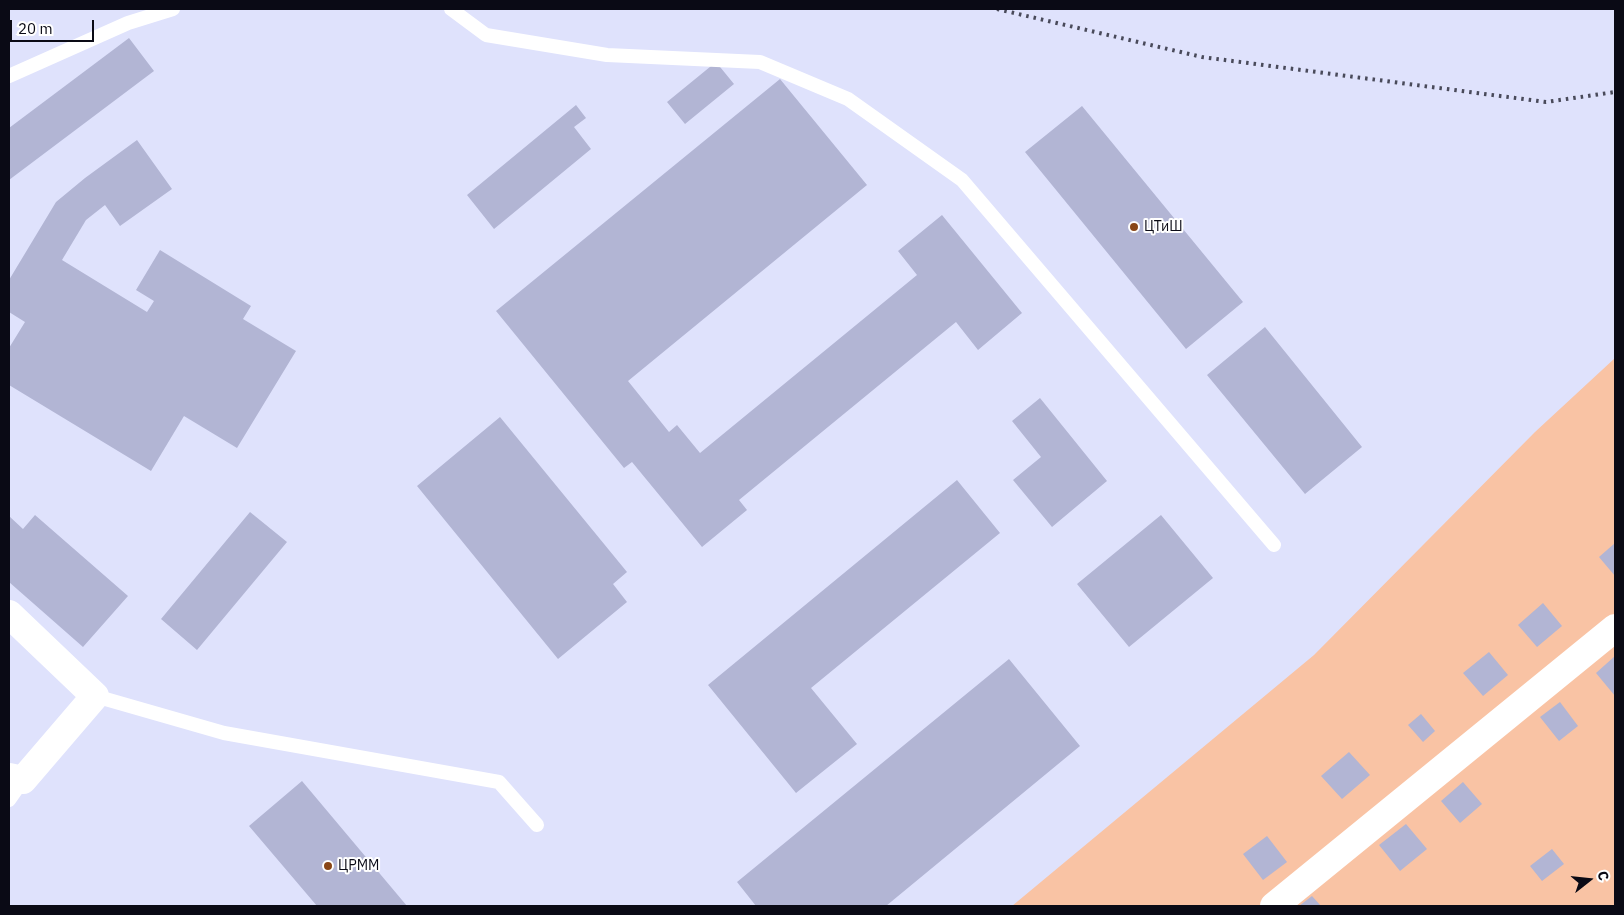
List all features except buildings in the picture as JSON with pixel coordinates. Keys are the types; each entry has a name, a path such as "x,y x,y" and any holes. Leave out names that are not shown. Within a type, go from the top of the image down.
{"street":[{"path":"9,614 95,696 14,786"},
{"path":"1274,906 1615,628"}],"lane":[{"path":"9,76 128,23 173,9"},
{"path":"451,9 486,36 607,55 760,62 848,99 962,180 1274,544"},
{"path":"95,696 224,733 499,782 537,825"}],"shaded area":[{"path":"1615,358 1615,906 1012,906 1314,655 1535,432"}],"railway":[{"path":"997,9 1202,57 1546,102 1615,92"}],"place":[{"name":"ЦТиШ","path":"1134,227"},
{"name":"ЦРММ","path":"328,866"}]}
